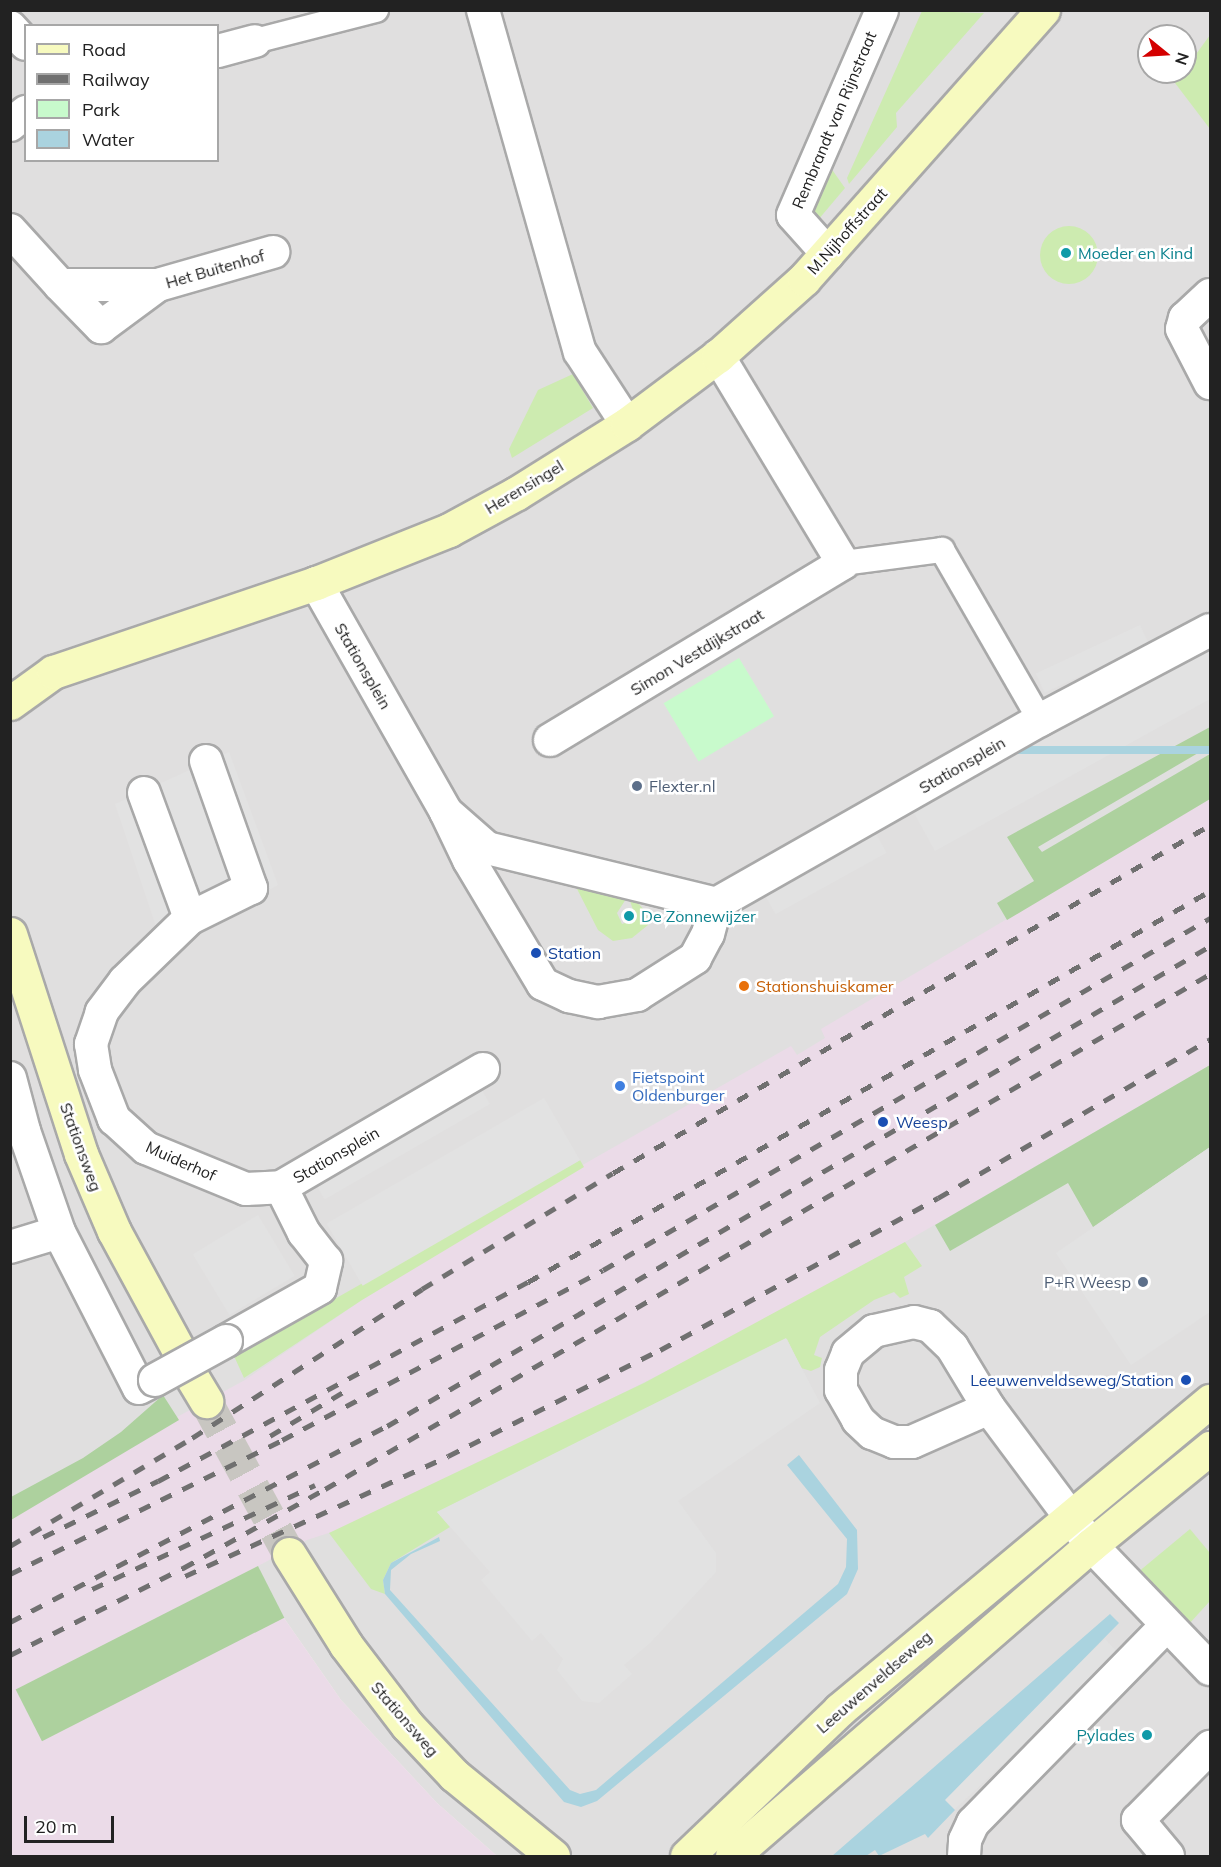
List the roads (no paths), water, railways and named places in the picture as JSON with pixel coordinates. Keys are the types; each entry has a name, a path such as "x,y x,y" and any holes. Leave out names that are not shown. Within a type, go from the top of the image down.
{"main road":[{"name":"M.Nijhoffstraat","path":"627,424 718,356 828,254 1032,14"},
{"name":"Herensingel","path":"10,704 53,672 316,583 449,530 627,424"},
{"name":"Stationsweg","path":"10,934 81,1154 114,1231 178,1349"},
{"name":"Leeuwenveldseweg","path":"687,1857 839,1710 1210,1401"},
{"path":"732,1857 1091,1545 1210,1448"},
{"name":"Stationsweg","path":"289,1554 346,1645 407,1725 454,1775 553,1857"}],"street":[{"path":"219,51 376,10"},
{"path":"483,10 580,352 627,424"},
{"name":"Rembrandt van Rijnstraat","path":"828,254 793,215 882,10"},
{"path":"10,27 24,42"},
{"path":"10,125 24,114"},
{"name":"Het Buitenhof","path":"10,230 101,327 158,285"},
{"name":"Het Buitenhof","path":"60,285 158,285 273,252"},
{"path":"1210,295 1185,318 1182,329 1210,383"},
{"path":"718,356 843,563"},
{"name":"Simon Vestdijkstraat","path":"550,740 843,563 942,550 1040,720"},
{"name":"Stationsplein","path":"316,583 538,980 570,996 598,1002 637,995 695,958 708,934 716,904"},
{"name":"Stationsplein","path":"446,812 487,848 716,904 1040,720 1210,630"},
{"name":"Muiderhof","path":"206,761 251,888 190,918 125,981 102,1011 91,1044 95,1070 114,1119 146,1148 246,1189 281,1187"},
{"path":"144,793 190,918"},
{"name":"Stationsplein","path":"59,1232 147,1384 320,1288 326,1261 304,1233 281,1187 483,1069"},
{"path":"10,1078 24,1131 59,1232 10,1247"},
{"path":"989,1408 921,1439 894,1442 872,1433 858,1419 841,1390 841,1370 848,1353 874,1331 914,1322 930,1326 952,1347 989,1408 1091,1545 1210,1669"},
{"path":"964,1857 965,1840 973,1823 1167,1624"},
{"path":"1168,1857 1138,1820 1210,1747"}],"water":[{"path":"1011,746 1210,746 1210,754 1011,754"},
{"path":"799,1455 857,1530 858,1569 847,1594 597,1801 581,1807 564,1802 385,1594 383,1580 391,1563 439,1537 440,1541 411,1554 391,1570 390,1590 570,1790 580,1794 596,1790 838,1584 846,1567 847,1539 787,1465"},
{"path":"1110,1614 1119,1623 945,1800 955,1810 928,1838 925,1834 879,1856 875,1850 866,1856 832,1856"}],"tunnel":[{"path":"206,1401 289,1554"}],"railway":[{"path":"10,1546 192,1438 422,1289 613,1173 1210,825"},
{"path":"43,1537 158,1481 528,1282 1210,891"},
{"path":"10,1574 282,1440 603,1270 1210,918"},
{"path":"10,1622 387,1426 1210,946"},
{"path":"10,1655 183,1568 325,1489 1210,974"},
{"path":"185,1576 448,1456 660,1350 938,1198 1210,1039"},
{"path":"270,1436 345,1391"},
{"path":"92,1589 315,1485"}],"place":[{"name":"Moeder en Kind","path":"1066,253"},
{"name":"Flexter.nl","path":"637,786"},
{"name":"De Zonnewijzer","path":"629,916"},
{"name":"Station","path":"536,953"},
{"name":"Stationshuiskamer","path":"744,986"},
{"name":"Fietspoint Oldenburger","path":"620,1086"},
{"name":"Weesp","path":"883,1122"},
{"name":"P+R Weesp","path":"1143,1282"},
{"name":"Leeuwenveldseweg/Station","path":"1186,1380"},
{"name":"Pylades","path":"1147,1735"}]}
